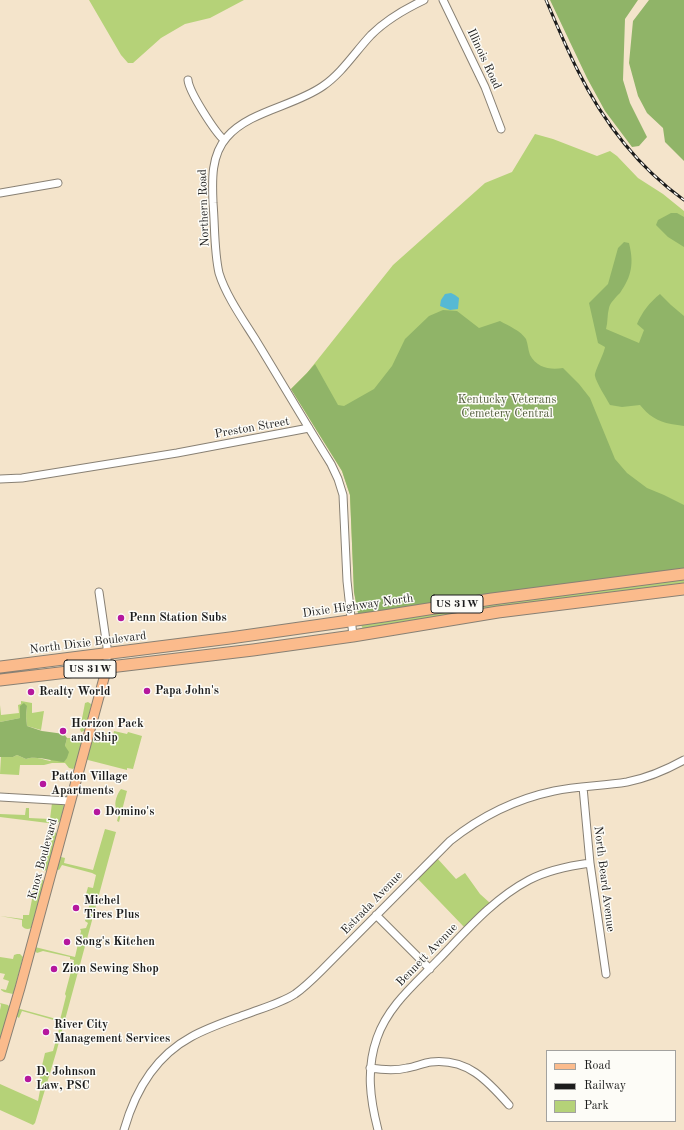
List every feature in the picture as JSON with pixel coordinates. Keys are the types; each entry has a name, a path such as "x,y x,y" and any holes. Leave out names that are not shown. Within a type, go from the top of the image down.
{"highway":[{"name":"Dixie Highway North","path":"179,645 492,599 684,574"},
{"name":"US 31W","path":"0,680 253,650 354,636 498,612 684,589"},
{"name":"North Dixie Boulevard","path":"0,666 179,645"}],"main road":[{"name":"Knox Boulevard","path":"0,1056 18,995 106,667"}],"street":[{"name":"Northern Road","path":"309,428 239,312 226,289 220,274 216,249 212,178 216,156 221,144 232,131 246,122 300,99 322,87 337,74 376,30 397,14 424,0"},
{"name":"Illinois Road","path":"443,0 485,87 501,129"},
{"path":"188,80 190,90 218,134 224,140"},
{"path":"0,193 58,183"},
{"path":"309,428 331,464 343,495 347,581 354,636"},
{"name":"Preston Street","path":"0,479 22,478 177,453 309,428"},
{"path":"99,592 107,654 106,667"},
{"name":"Estrada Avenue","path":"124,1130 130,1110 142,1083 159,1060 182,1042 199,1033 294,994 310,982 450,841 472,824 499,810 529,798 553,791 613,784 641,778 670,768 684,760"},
{"name":"North Beard Avenue","path":"583,787 590,863 606,974"},
{"path":"0,797 70,801"},
{"name":"Bennett Avenue","path":"378,1130 371,1103 370,1068 377,1039 385,1020 397,1003 472,925 512,890 528,880 561,867 590,863"},
{"path":"376,915 430,969"},
{"path":"370,1068 397,1070 431,1062 457,1064 470,1069 482,1077 509,1105"}],"green space":[{"path":"89,0 244,0 210,18 185,24 161,38 133,63 128,63 121,55"},
{"path":"550,0 638,0 625,19 623,80 630,103 647,137 639,146 632,147 605,111 587,78"},
{"path":"649,0 684,0 684,161 665,142 663,128 647,113 638,96 629,63 633,21"},
{"name":"Kentucky Veterans Cemetery Central","path":"535,134 553,139 597,156 610,151 617,156 638,178 663,194 684,211 684,569 358,613 354,592 350,495 342,471 291,389 307,373 393,265 485,183 512,172"},
{"path":"671,213 677,213 684,217 684,247 668,237 656,225 658,220"},
{"path":"624,242 629,243 632,263 631,269 624,287 610,306 606,329 639,343 644,330 637,324 641,315 660,294 684,316 684,426 658,420 646,412 640,405 622,407 610,405 595,376 605,347 598,343 589,303 608,284 618,248"},
{"path":"443,310 457,311 479,328 500,321 511,327 526,339 530,355 536,363 553,369 563,368 579,384 590,398 615,459 627,473 647,488 684,505 684,569 464,598 363,615 358,613 354,592 350,495 342,471 291,389 315,364 338,405 344,406 374,389 392,366 405,339 429,316"},
{"path":"684,578 684,584 594,595 363,629 361,625 409,615"},
{"path":"21,701 32,703 32,713 44,711 41,730 27,726 27,706 20,706 20,718 0,722 0,705 1,715 19,713 18,705 21,704"},
{"path":"88,702 91,706 85,730 81,732 80,729 85,703"},
{"path":"24,703 27,706 27,726 42,731 64,734 67,738 65,746 69,752 64,762 39,758 26,759 17,755 13,757 0,757 0,722 20,718 20,706"},
{"path":"96,731 113,735 114,731 127,734 128,732 142,736 133,769 127,768 127,770 88,760 86,758 94,732"},
{"path":"79,736 83,739 75,767 73,769 69,768 65,763 20,765 19,775 0,774 1,756 13,757 17,755 26,759 35,758 50,761 65,746 67,738"},
{"path":"121,789 127,791 119,822 117,821 120,809 116,808 115,803"},
{"path":"52,803 63,804 64,806 60,821 56,824 0,817 0,814 25,815 26,808 29,808 29,818 50,819"},
{"path":"105,829 116,832 56,1053 35,1123 33,1125 0,1110 0,1084 38,1101 41,1085 38,1084 45,1053 53,1051 61,1022 22,1011 19,1018 16,1016 18,1010 20,1009 60,1020 74,960 70,959 70,957 43,951 37,953 34,950 35,947 75,957 81,931 80,929 86,928 88,923 85,921 91,899 85,898 88,887 93,888 96,875 62,865 59,870 56,869 61,857 65,858 64,863 93,870"},
{"path":"48,830 54,831 57,834 47,870 44,871 41,870"},
{"path":"437,858 456,879 465,873 480,894 490,903 465,928 417,878"},
{"path":"36,878 43,880 44,882 31,928 27,929 23,927 22,920 0,916 23,919 23,915 29,915"},
{"path":"20,954 23,957 13,994 1,990 6,990 9,981 3,979 5,974 0,973 0,957 13,959 14,955"},
{"path":"0,1003 8,1005 10,1008 0,1042 1,1005"}],"water":[{"path":"451,293 459,298 458,309 450,310 440,306 441,300 445,294"}],"railway":[{"path":"546,0 577,69 587,88 610,124 651,173 684,200"}],"place":[{"name":"Penn Station Subs","path":"121,618"},
{"name":"Papa John's","path":"147,691"},
{"name":"Realty World","path":"31,692"},
{"name":"Horizon Pack and Ship","path":"63,731"},
{"name":"Patton Village Apartments","path":"43,784"},
{"name":"Domino's","path":"97,812"},
{"name":"Michel Tires Plus","path":"76,908"},
{"name":"Song's Kitchen","path":"67,942"},
{"name":"Zion Sewing Shop","path":"54,969"},
{"name":"River City Management Services","path":"46,1032"},
{"name":"D. Johnson Law, PSC","path":"28,1079"}]}
